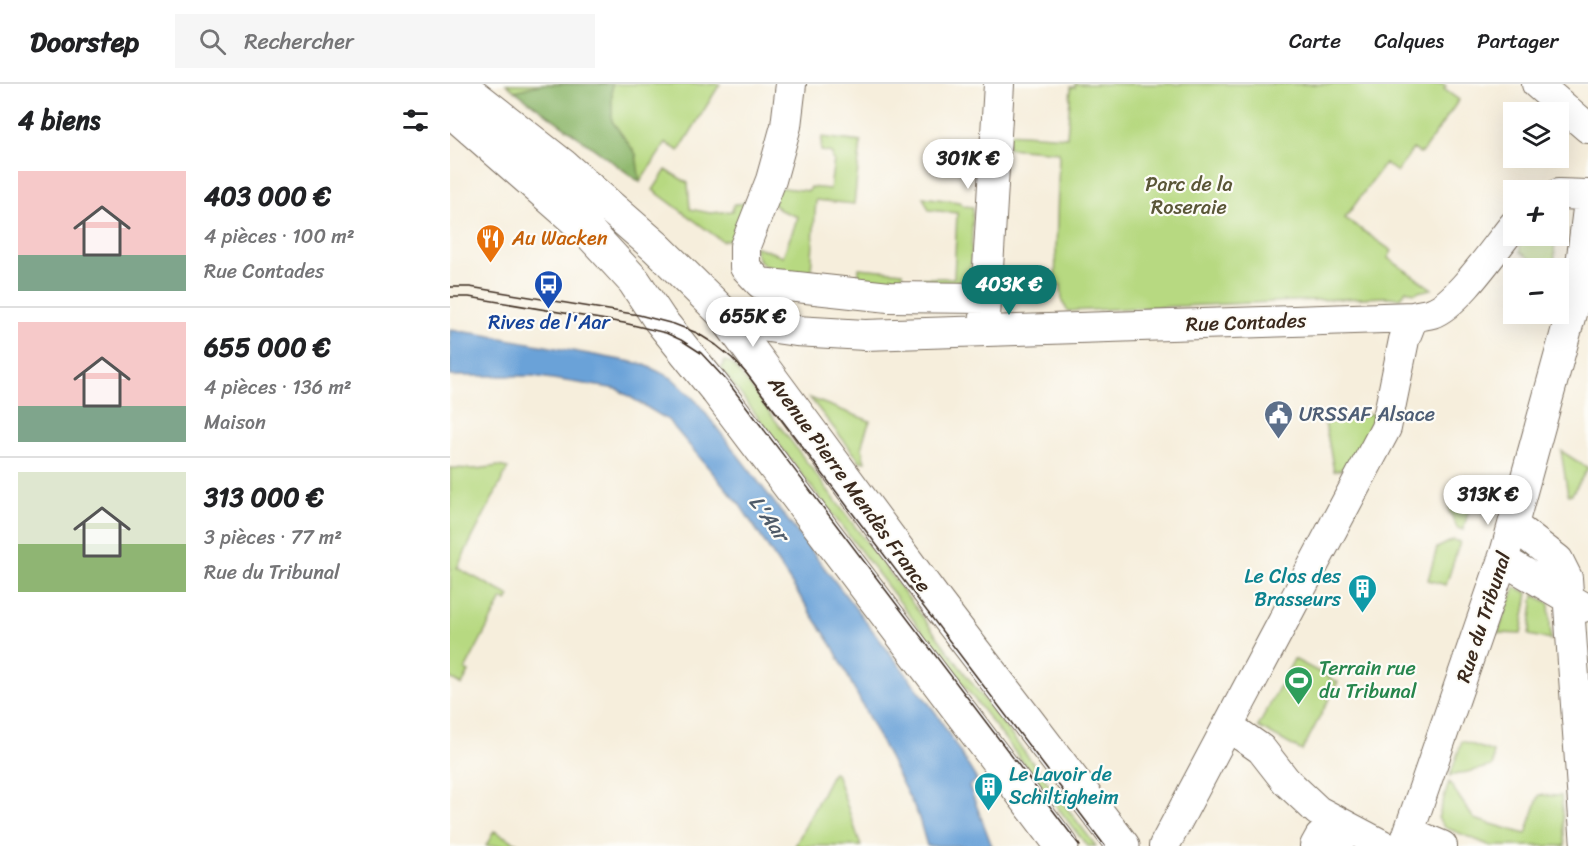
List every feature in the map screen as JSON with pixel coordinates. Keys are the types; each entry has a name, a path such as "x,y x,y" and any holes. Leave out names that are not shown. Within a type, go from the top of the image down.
{"main road":[{"name":"Avenue Pierre Mendès France","path":"459,84 571,172 656,247 722,312 932,595 1123,846"},
{"path":"450,110 577,221 634,280 660,320 718,392 1062,846"},
{"name":"Rue Contades","path":"634,280 674,297 722,312"}],"street":[{"path":"790,84 786,126 771,180 745,246 745,267 760,283 889,297 986,298"},
{"path":"985,331 999,84"},
{"path":"1537,84 1588,128"},
{"path":"1569,194 1588,195"},
{"name":"Rue du Tribunal","path":"1399,841 1503,560 1578,288 1588,209"},
{"name":"Rue Contades","path":"722,312 761,326 796,331 865,335 1413,316 1432,313 1445,306 1503,238"},
{"path":"1164,846 1386,428 1404,340 1413,316"},
{"path":"1513,525 1558,560 1578,604 1586,846"},
{"path":"1503,560 1578,604"},
{"path":"1228,726 1262,749 1286,781 1318,812 1399,841 1442,846"},
{"path":"1316,846 1320,837 1338,846"}],"green space":[{"path":"506,84 720,84 679,151 666,143 640,182"},
{"path":"541,84 612,84 612,121 636,154 640,182 515,91"},
{"name":"Parc de la Roseraie","path":"1075,84 1443,84 1446,86 1444,89 1459,100 1421,154 1413,149 1397,172 1385,163 1345,218 1392,251 1388,258 1432,289 1414,293 1406,290 1401,298 1068,311 1062,302 1061,285 1055,285 1059,152 1008,148 1008,133 1067,137 1071,87 1075,87"},
{"path":"822,137 861,142 854,204 816,200 811,271 843,274 842,283 786,274 765,266 756,255 754,246 783,256 798,217 780,210 771,202 776,187 809,191 810,187 830,189 834,160 832,153 821,151"},
{"path":"666,170 688,183 690,209 710,213 732,211 734,204 753,203 739,238 722,241 653,190"},
{"path":"923,197 959,202 964,206 973,207 970,284 922,283 922,278 954,278 957,213 929,210"},
{"path":"1520,246 1554,246 1555,258 1529,258 1520,252"},
{"path":"859,268 903,272 904,283 858,283"},
{"path":"725,361 731,363 746,381 1096,846 1087,846 721,369"},
{"path":"810,398 870,421 862,446 865,462 860,461"},
{"path":"1376,413 1357,466 1334,471 1325,423"},
{"path":"1561,451 1588,468 1572,494 1568,495"},
{"path":"498,466 508,468 457,568 510,596 507,601 502,599 465,670 469,672 462,685 450,678 450,468 477,469"},
{"path":"1458,481 1476,487 1463,530 1457,528 1449,510"},
{"path":"1453,540 1460,542 1446,585 1428,580 1437,548"},
{"path":"1515,587 1528,593 1521,634 1498,633"},
{"path":"1534,595 1549,603 1551,640 1529,635"},
{"name":"Terrain rue du Tribunal","path":"1294,659 1338,682 1302,751 1258,727"},
{"path":"1462,741 1493,752 1493,766 1450,776"},
{"path":"833,772 836,773 861,846 795,846"},
{"path":"1449,782 1474,819 1526,834 1539,795 1561,796 1565,846 1491,846 1444,827 1438,818"},
{"path":"494,831 522,846 486,846"}],"water":[{"name":"L'Aar","path":"450,330 643,364 672,378 697,402 936,713 977,780 969,786 992,846 927,846 918,815 832,645 740,505 668,420 617,389 533,376 450,376"}],"tram line":[{"path":"450,287 470,287 639,315 697,333 732,358 747,374 1105,846"},
{"path":"450,297 469,297 624,323 666,333 701,353 727,381 1080,846"}],"place":[{"name":"Au Wacken","path":"491,264"},
{"name":"Rives de l'Aar","path":"549,310"},
{"name":"URSSAF Alsace","path":"1278,440"},
{"name":"Le Clos des Brasseurs","path":"1362,614"},
{"name":"Terrain rue du Tribunal","path":"1298,706"},
{"name":"Le Lavoir de Schiltigheim","path":"988,812"}]}
